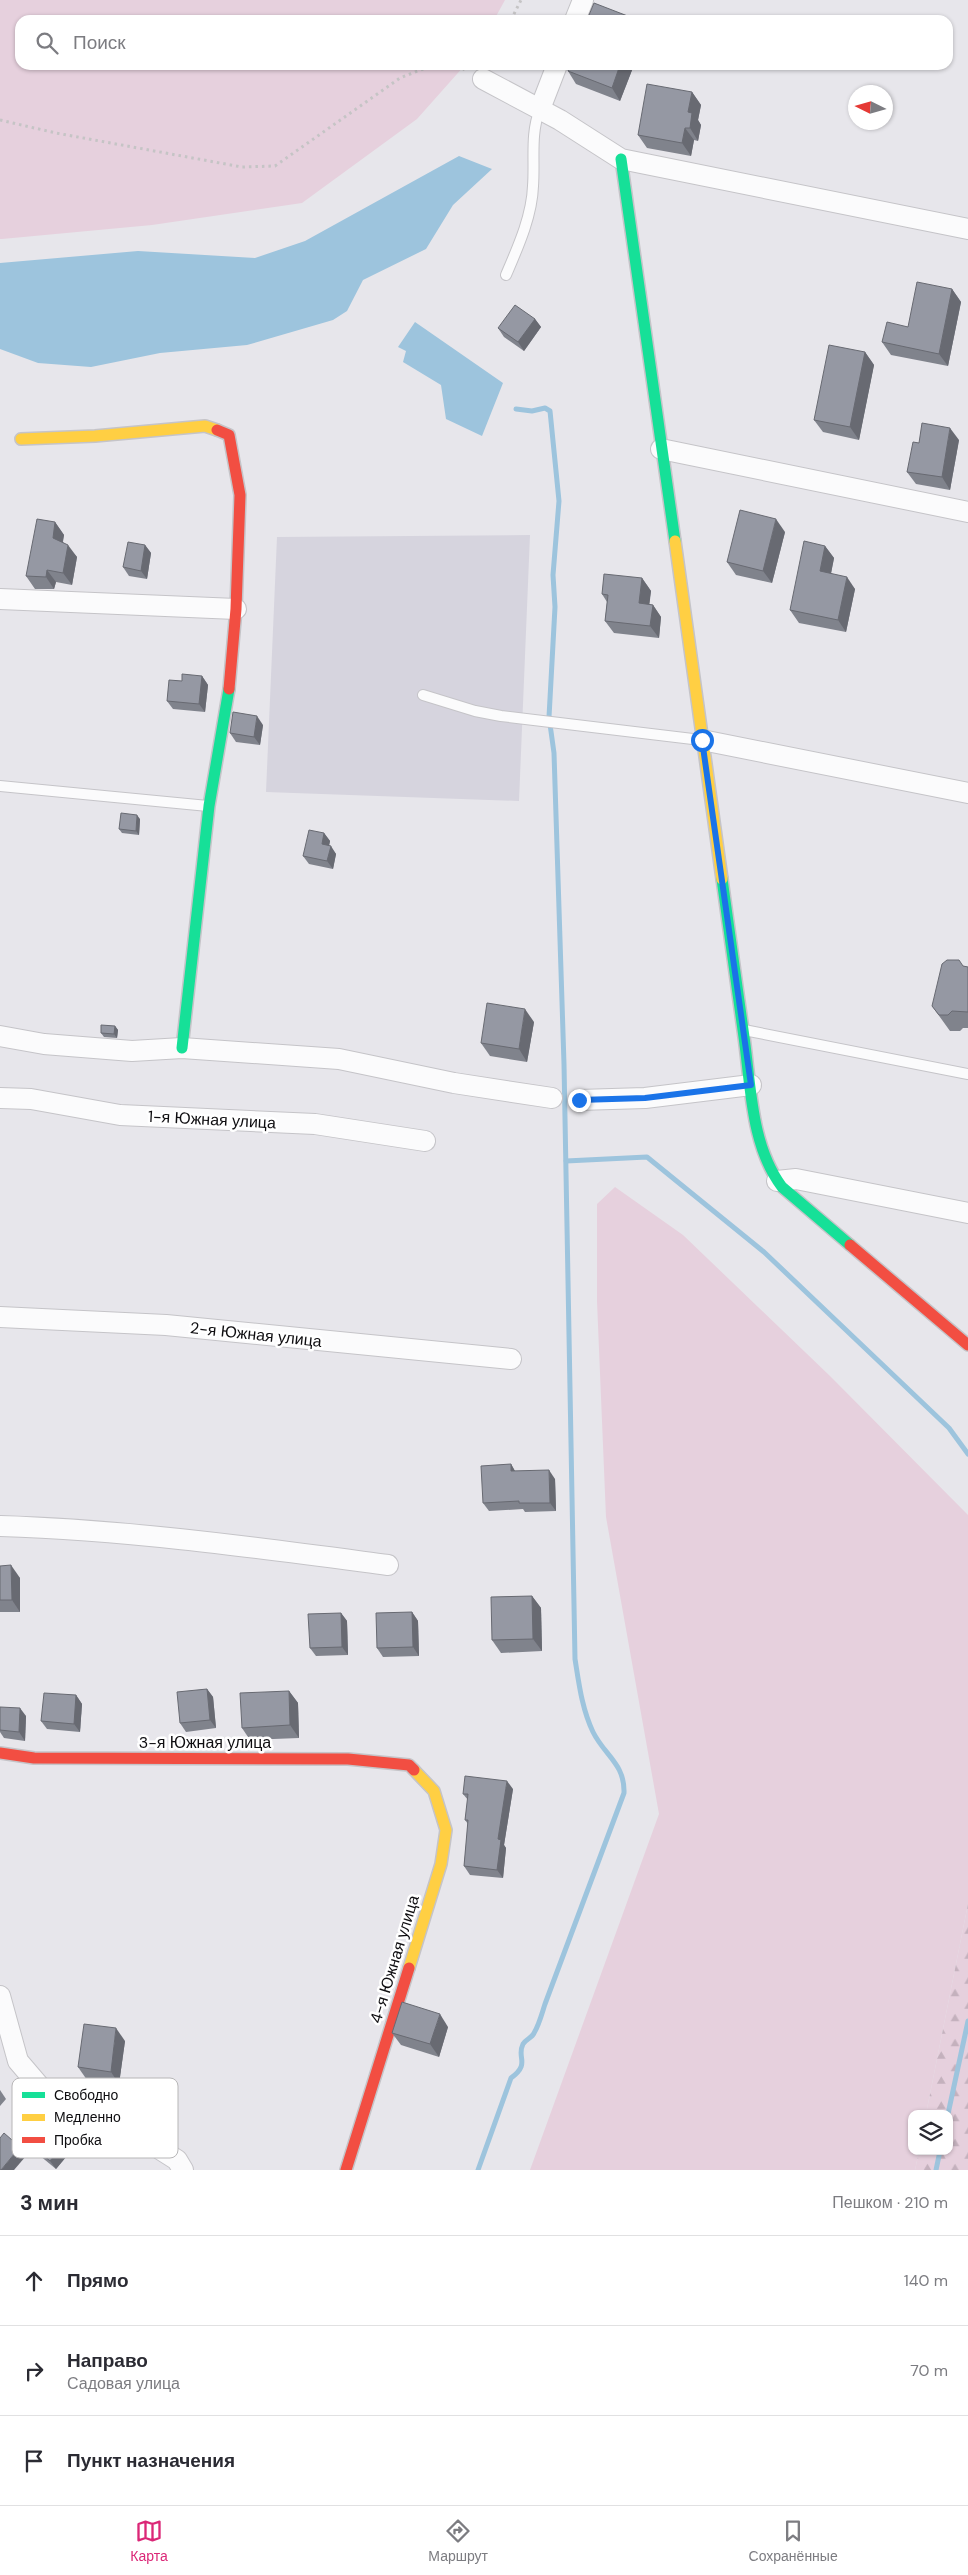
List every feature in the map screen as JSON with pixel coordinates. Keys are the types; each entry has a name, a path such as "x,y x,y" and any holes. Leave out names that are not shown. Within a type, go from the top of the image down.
{"street":[{"path":"577,15 583,0"},
{"path":"540,109 556,70"},
{"path":"483,79 540,109 621,159 968,229"},
{"path":"621,159 743,1030 764,1157 777,1181 968,1346"},
{"path":"21,439 95,436 205,426 228,435 240,495 236,610 229,689 209,806 182,1048"},
{"path":"661,448 968,512"},
{"path":"0,599 236,610"},
{"path":"702,740 968,793"},
{"path":"0,1036 44,1044 132,1051 182,1048 338,1059 438,1080 552,1098"},
{"path":"579,1100 645,1098 751,1085"},
{"name":"1-я Южная улица","path":"0,1098 31,1099 120,1115 315,1124 424,1141"},
{"path":"777,1181 796,1179 968,1214"},
{"name":"2-я Южная улица","path":"0,1317 166,1325 511,1359"},
{"path":"0,1526 58,1528 228,1544 388,1565"},
{"name":"3-я Южная улица","path":"0,1753 34,1758 348,1759 409,1765"},
{"name":"4-я Южная улица","path":"346,2170 441,1864 446,1830 434,1791 409,1765"},
{"path":"0,1996 18,2061 33,2078"},
{"path":"174,2158 183,2170"}],"lane":[{"path":"506,275 519,244 530,204 533,187 534,129 540,109"},
{"path":"423,695 475,711 501,716 702,740"},
{"path":"0,786 209,806"},
{"path":"743,1030 968,1074"}],"path":[{"path":"514,15 521,0"},
{"path":"0,120 56,133 242,167 275,166 400,78 420,70"}],"shaded area":[{"path":"530,535 519,801 266,792 277,537"}],"green space":[{"path":"0,0 505,0 497,15 15,15 15,70 461,70 417,119 302,203 152,225 0,239"},
{"path":"615,1187 683,1235 830,1376 968,1515 968,1904 927,2110 908,2110 908,2155 918,2155 915,2170 530,2170 659,1814 606,1517 597,1301 597,1204"},
{"path":"968,1904 968,2170 915,2170 918,2155 953,2155 953,2110 927,2110"}],"water":[{"path":"459,156 492,169 453,205 426,249 363,280 347,311 333,320 247,345 160,353 91,367 38,363 0,349 0,263 138,251 255,258 305,241"},
{"path":"415,322 503,383 482,436 446,419 441,385 403,362 406,351 398,347"}],"building":[{"path":"594,3 625,15 589,15"},
{"path":"568,70 618,70 612,88"},
{"path":"647,84 692,92 688,112 692,113 690,128 685,128 682,143 638,135"},
{"path":"917,282 952,289 939,354 882,342 887,322 908,327"},
{"path":"515,305 535,319 518,342 498,328"},
{"path":"829,345 865,352 850,427 814,420"},
{"path":"922,423 950,428 942,477 907,472 913,442 919,443"},
{"path":"740,510 776,519 763,571 727,562"},
{"path":"37,519 55,522 53,538 68,545 63,573 47,570 46,577 26,576"},
{"path":"804,541 825,546 820,571 847,577 838,620 790,610"},
{"path":"128,542 145,545 141,571 123,567"},
{"path":"604,574 642,578 639,603 653,605 650,626 605,621 608,595 602,594"},
{"path":"182,674 202,676 199,704 167,701 169,680 182,681"},
{"path":"233,712 257,716 254,737 230,733"},
{"path":"121,813 137,815 136,831 119,829"},
{"path":"309,830 324,833 322,844 331,846 327,861 303,856"},
{"path":"947,960 959,960 963,966 968,967 968,1012 952,1011 948,1015 939,1015 932,1006 942,964"},
{"path":"487,1003 525,1009 519,1049 481,1043"},
{"path":"101,1025 115,1026 114,1034 101,1033"},
{"path":"511,1464 511,1471 549,1470 550,1503 519,1503 519,1501 483,1503 481,1466"},
{"path":"11,1565 12,1600 0,1600 0,1566"},
{"path":"532,1596 533,1639 492,1640 491,1597"},
{"path":"412,1612 413,1647 377,1648 376,1613"},
{"path":"341,1613 342,1647 310,1648 308,1614"},
{"path":"207,1689 210,1720 180,1723 177,1692"},
{"path":"289,1691 290,1725 242,1728 240,1693"},
{"path":"44,1693 76,1695 74,1724 41,1721"},
{"path":"0,1707 20,1708 19,1732 0,1730"},
{"path":"465,1776 507,1781 498,1839 501,1840 497,1870 464,1866 468,1820 465,1820 468,1794 463,1794"},
{"path":"402,2002 440,2014 430,2044 392,2033"},
{"path":"84,2024 116,2028 111,2072 78,2067"},
{"path":"4,2133 12,2140 12,2157 1,2170 0,2170 0,2138"}],"waterway":[{"path":"478,2170 511,2078 517,2073 522,2064 521,2049 523,2044 533,2035 539,2023 624,1793 618,1767 598,1740 589,1723 581,1696 575,1659 564,1064 554,753 549,717 555,607 553,575 559,501 550,411 545,408 532,411 516,409"},
{"path":"566,1161 647,1157 764,1252 949,1428 968,1454"},
{"path":"949,2110 968,2021"},
{"path":"936,2170 939,2155"}],"traffic: fast":[{"path":"621,159 675,541"},
{"path":"182,1048 209,806 229,689"},
{"path":"722,879 751,1096 758,1135 764,1153 782,1187 850,1245"}],"traffic: slow":[{"path":"21,439 95,436 205,426 217,430"},
{"path":"675,541 722,879"},
{"path":"409,1968 441,1864 446,1830 434,1791 414,1770"}],"traffic: jam":[{"path":"217,430 229,435 240,495 236,609 229,689"},
{"path":"850,1245 968,1345"},
{"path":"0,1753 34,1758 348,1759 409,1765 414,1770"},
{"path":"346,2170 409,1968"}],"route":[{"path":"579,1100 645,1098 751,1085 702,740"}]}
